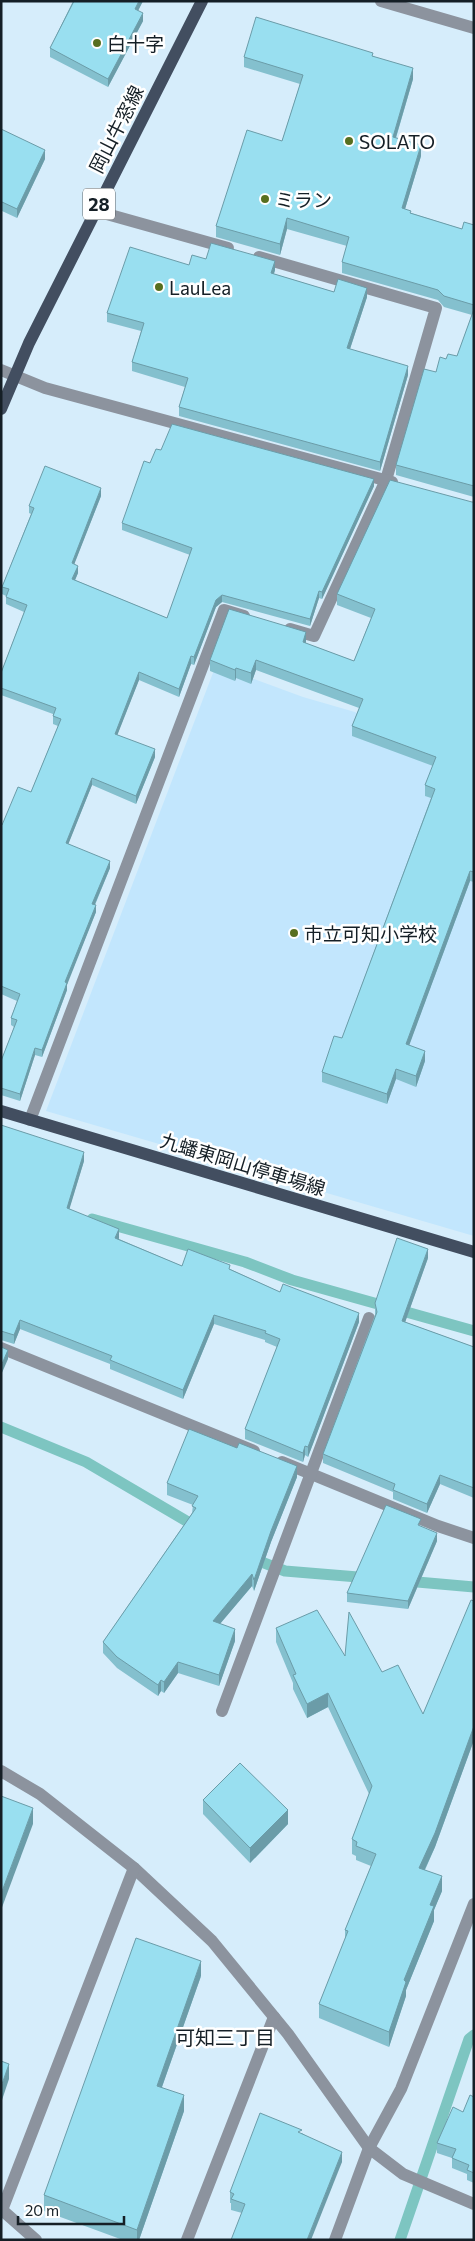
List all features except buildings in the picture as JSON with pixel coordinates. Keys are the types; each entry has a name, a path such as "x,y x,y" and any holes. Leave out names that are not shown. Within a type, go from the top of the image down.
{"main road":[{"name":"岡山牛窓線","path":"1,409 14,376 202,1"},
{"name":"九蟠東岡山停車場線","path":"1,1112 474,1252"}],"street":[{"path":"381,1 474,28"},
{"path":"96,211 436,308 386,480 314,636 278,626"},
{"path":"1,370 45,388 403,485"},
{"path":"30,1120 224,610 260,621"},
{"path":"222,1711 369,1318"},
{"path":"1,1348 474,1538"},
{"path":"1,1771 40,1794 134,1868 212,1941 288,2034 369,2148 403,2174 474,2204"},
{"path":"36,2240 1,2210 134,1868"},
{"path":"335,2240 369,2148 401,2089 472,1912"},
{"path":"187,2240 274,2017"}],"shaded area":[{"name":"市立可知小学校","path":"216,665 303,697 379,719 474,755 474,1236 46,1111"}],"waterway":[{"path":"92,1219 245,1262 292,1280 474,1331"},
{"path":"1,1427 86,1462 200,1529"},
{"path":"251,1558 285,1571 370,1578"},
{"path":"406,1581 474,1587"},
{"path":"400,2240 469,2039 474,2035"}],"place":[{"name":"白十字","path":"97,43"},
{"name":"SOLATO","path":"349,141"},
{"name":"ミラン","path":"265,199"},
{"name":"LauLea","path":"159,287"},
{"name":"市立可知小学校","path":"294,933"}],"district":[{"name":"可知三丁目","path":"225,2037"}]}
